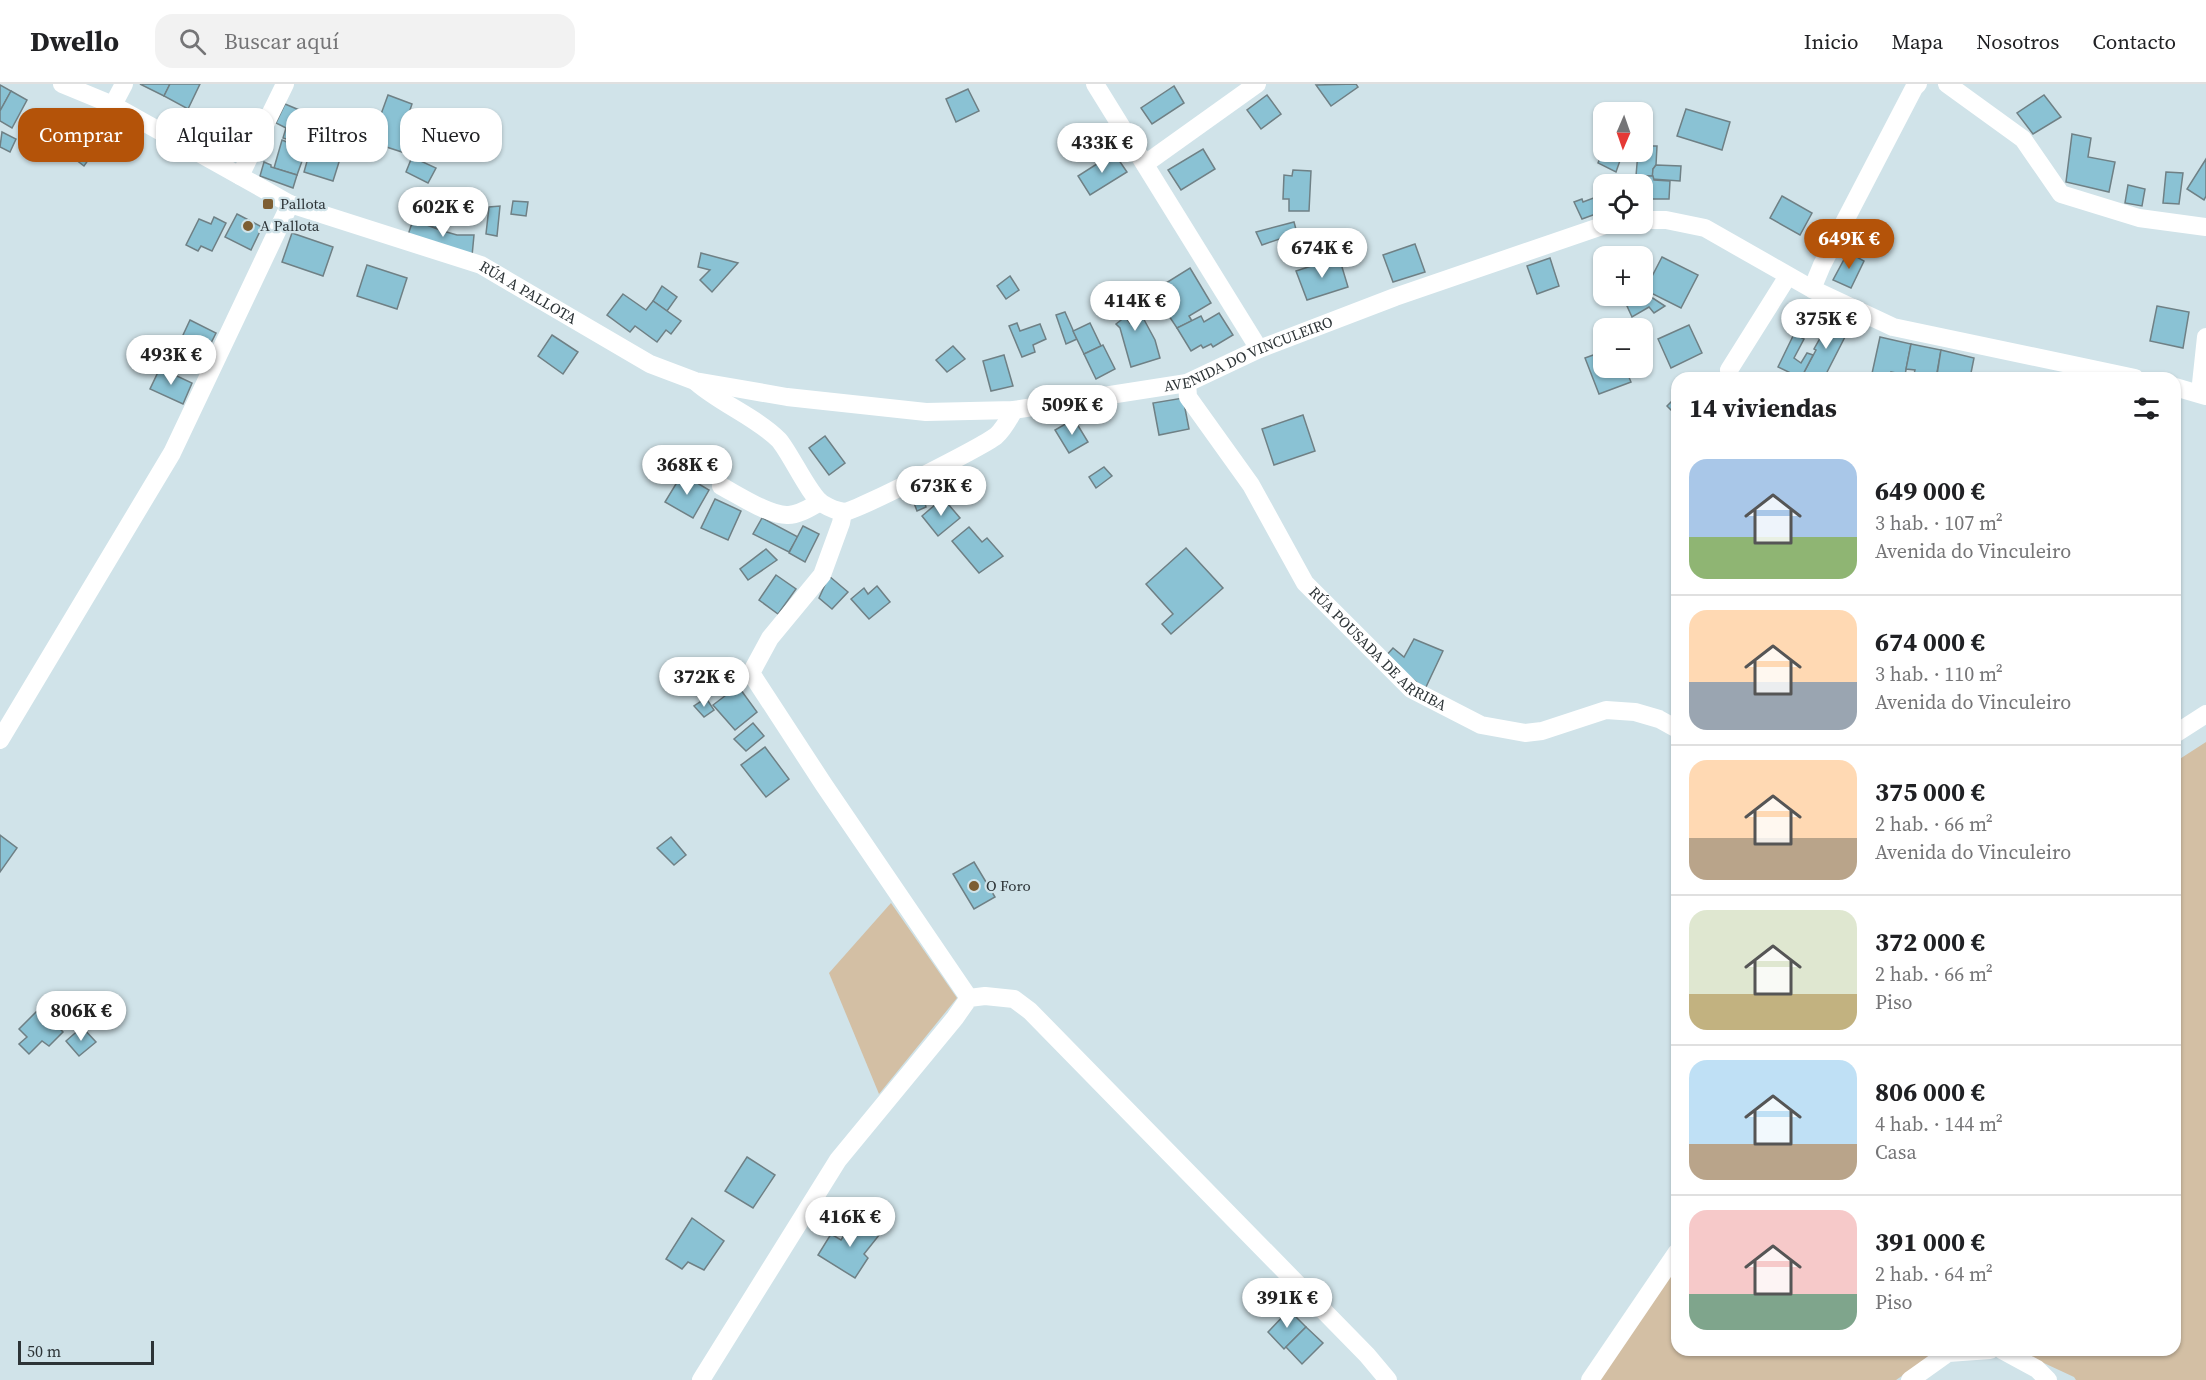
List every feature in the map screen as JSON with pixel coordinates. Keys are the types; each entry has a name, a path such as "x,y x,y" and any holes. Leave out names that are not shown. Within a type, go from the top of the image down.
{"street":[{"name":"RÚA A PALLOTA","path":"62,84 113,105 290,204 481,266 650,364 695,381"},
{"path":"113,105 124,84"},
{"path":"240,176 285,84"},
{"path":"1095,84 1259,349"},
{"path":"1144,164 1257,84"},
{"path":"1812,289 1822,265 1918,84"},
{"path":"1929,84 1936,84"},
{"path":"1947,84 2023,139 2061,194 2139,218 2206,227"},
{"path":"0,740 172,453 290,204"},
{"path":"1653,220 1666,220 1705,228 1812,289 1893,327 2107,372"},
{"name":"AVENIDA DO VINCULEIRO","path":"695,381 788,397 926,412 1014,410 1187,382 1259,349 1395,297 1593,229"},
{"path":"1729,370 1788,276"},
{"path":"2181,388 2203,394 2206,337"},
{"path":"695,381 710,394 767,430 779,441 820,502 843,512 882,496 984,444 1003,428 1014,410"},
{"name":"RÚA POUSADA DE ARRIBA","path":"1187,382 1188,397 1251,485 1305,583 1411,689 1480,725 1525,732 1542,731 1606,710 1635,712 1659,719 1671,726"},
{"path":"721,486 768,510 788,515 803,511 820,502"},
{"path":"843,512 842,523 822,575 770,638 751,673 817,775 969,998"},
{"path":"2181,730 2206,714"},
{"path":"701,1380 838,1160 969,998 985,996 1014,999 1030,1011 1367,1355 1388,1380"},
{"path":"1590,1380 1671,1261"},
{"path":"1910,1380 1944,1356"},
{"path":"2013,1356 2037,1369 2048,1380"}],"shaded area":[{"path":"2206,742 2206,1380 2076,1380 2029,1356 2181,1356 2181,758"},
{"path":"891,903 957,998 879,1094 829,973"},
{"path":"1671,1269 1671,1356 1931,1356 1896,1380 1596,1380"}],"building":[{"path":"140,84 170,84 164,96"},
{"path":"170,84 200,84 188,108 164,96"},
{"path":"1356,84 1358,87 1331,106 1316,85"},
{"path":"0,85 11,91 0,111"},
{"path":"1174,86 1184,103 1152,124 1141,108"},
{"path":"968,89 979,111 956,122 946,99"},
{"path":"11,91 27,100 23,108 18,108 18,117 12,128 0,121 0,111"},
{"path":"388,95 412,104 411,108 400,108 400,151 388,148 388,108 383,108"},
{"path":"1267,95 1281,114 1261,129 1247,110"},
{"path":"2044,95 2061,117 2033,134 2017,113"},
{"path":"285,104 295,108 286,108 286,128 276,123"},
{"path":"1686,109 1730,122 1722,150 1677,136"},
{"path":"1100,125 1112,144 1096,153 1084,135"},
{"path":"2,132 16,139 10,152 0,147"},
{"path":"2072,134 2091,138 2088,157 2115,162 2109,192 2066,182"},
{"path":"282,140 286,142 286,162 302,162 297,175 274,168"},
{"path":"1653,146 1657,146 1653,174 1636,174 1637,162 1653,162"},
{"path":"1203,149 1215,169 1181,190 1168,170"},
{"path":"1114,153 1127,172 1090,195 1078,176"},
{"path":"2206,159 2206,196 2204,200 2187,189"},
{"path":"264,162 271,167 297,175 293,188 260,176"},
{"path":"307,162 339,162 333,181 304,172"},
{"path":"410,162 423,162 436,168 428,183 406,172"},
{"path":"1598,162 1620,162 1616,172"},
{"path":"1656,165 1681,166 1680,181 1653,179 1653,169"},
{"path":"1293,170 1311,171 1309,211 1289,211 1289,199 1283,199 1284,175 1292,176"},
{"path":"2166,172 2183,173 2179,204 2163,203"},
{"path":"1653,176 1654,180 1670,181 1669,199 1653,199"},
{"path":"2128,185 2145,189 2142,206 2125,203"},
{"path":"427,188 463,200 457,216 422,203"},
{"path":"1782,196 1812,213 1800,235 1770,218"},
{"path":"1593,198 1593,215 1582,219 1574,202 1582,199 1583,202"},
{"path":"513,201 528,202 526,216 511,214"},
{"path":"420,203 450,214 443,231 414,220"},
{"path":"500,206 497,236 486,234 489,207"},
{"path":"237,214 262,227 251,250 225,237"},
{"path":"214,217 226,223 212,251 201,246 198,251 186,245 199,219 211,224"},
{"path":"413,220 457,235 474,235 472,256 408,235"},
{"path":"1294,222 1297,233 1262,245 1256,232"},
{"path":"1854,232 1873,241 1867,254 1848,244"},
{"path":"292,233 333,247 323,276 282,262"},
{"path":"1415,244 1425,272 1393,282 1383,255"},
{"path":"1848,252 1864,261 1851,288 1833,280"},
{"path":"701,253 738,263 712,292 700,280 710,270 698,267"},
{"path":"1339,257 1348,287 1307,300 1296,271"},
{"path":"1662,257 1698,275 1681,308 1653,294 1653,274"},
{"path":"1550,258 1559,286 1537,294 1527,266"},
{"path":"367,265 407,278 397,309 357,296"},
{"path":"1190,268 1211,303 1189,316 1192,321 1177,328 1161,304 1175,295 1166,283"},
{"path":"1010,276 1019,290 1006,299 997,286"},
{"path":"662,286 677,297 667,311 653,301"},
{"path":"1127,288 1155,340 1160,358 1131,367 1120,328 1116,324 1125,317 1130,323 1135,321 1126,304 1116,310 1109,297"},
{"path":"623,294 646,310 653,301 681,321 671,334 666,330 657,342 635,326 630,332 607,315"},
{"path":"1653,298 1665,306 1654,313 1649,307 1632,317 1627,306 1653,306"},
{"path":"2157,306 2189,312 2183,348 2150,341"},
{"path":"1065,312 1077,339 1066,344 1056,315"},
{"path":"1219,313 1233,335 1213,347 1211,344 1203,348 1201,345 1191,351 1177,328 1201,316 1204,322"},
{"path":"1832,317 1850,327 1827,372 1804,372 1816,350 1814,349"},
{"path":"190,320 216,333 202,361 177,348"},
{"path":"1017,323 1020,331 1040,324 1046,339 1033,345 1035,352 1022,357 1009,326"},
{"path":"1090,323 1101,346 1084,354 1073,331"},
{"path":"1689,325 1702,353 1671,368 1658,339"},
{"path":"1794,334 1804,339 1794,358 1801,363 1807,353 1813,355 1804,372 1788,372 1778,367"},
{"path":"552,335 578,352 563,374 538,356"},
{"path":"1880,337 1911,344 1906,372 1872,372"},
{"path":"1911,344 1941,350 1937,372 1914,372 1915,370 1906,369"},
{"path":"1103,345 1115,369 1096,379 1084,354"},
{"path":"953,346 965,359 947,372 936,360"},
{"path":"1941,350 1974,358 1971,372 1937,372"},
{"path":"1004,355 1013,386 991,391 983,361"},
{"path":"1593,355 1593,378 1629,378 1631,382 1599,394 1585,358"},
{"path":"160,368 192,383 183,404 150,389"},
{"path":"1183,398 1189,429 1159,435 1153,403"},
{"path":"1303,415 1315,451 1274,465 1262,429"},
{"path":"1074,419 1088,442 1069,453 1055,430"},
{"path":"825,436 845,463 829,475 809,448"},
{"path":"1104,467 1112,476 1096,488 1089,477"},
{"path":"682,474 709,490 693,518 665,502"},
{"path":"929,484 942,496 934,503 928,493 923,496 926,507 917,511 911,495"},
{"path":"943,498 960,518 938,536 922,516"},
{"path":"715,499 741,511 728,540 701,528"},
{"path":"762,518 798,537 789,552 753,534"},
{"path":"803,526 819,534 805,562 789,553"},
{"path":"969,527 982,542 987,538 1003,556 979,573 952,541"},
{"path":"1186,548 1223,588 1171,634 1162,624 1173,614 1146,584"},
{"path":"766,549 777,560 748,580 740,569"},
{"path":"776,575 796,589 778,614 759,600"},
{"path":"829,576 848,592 832,609 819,598"},
{"path":"877,586 890,602 869,619 851,599 864,588 868,594"},
{"path":"1414,639 1443,651 1425,689 1385,657 1393,648 1404,657"},
{"path":"738,686 757,712 735,730 713,705"},
{"path":"706,698 714,710 704,717 694,706"},
{"path":"753,723 764,736 746,751 734,739"},
{"path":"765,747 789,779 766,797 741,765"},
{"path":"0,835 17,848 0,872"},
{"path":"671,837 686,855 674,865 657,848"},
{"name":"O Foro","path":"974,862 995,897 974,909 953,874"},
{"path":"40,1008 63,1032 49,1046 42,1041 29,1054 19,1044 27,1037 19,1029"},
{"path":"82,1027 96,1042 79,1056 66,1041"},
{"path":"747,1157 775,1175 753,1208 725,1191"},
{"path":"692,1218 724,1241 704,1270 688,1262 682,1269 666,1259"},
{"path":"855,1218 880,1234 864,1254 868,1258 855,1278 818,1255 831,1234 841,1240"},
{"path":"1289,1310 1306,1327 1284,1349 1268,1332"},
{"path":"1306,1327 1323,1343 1302,1364 1286,1347"}],"place":[{"name":"Pallota","path":"268,204"},
{"name":"A Pallota","path":"248,226"},
{"name":"O Foro","path":"974,886"}]}
